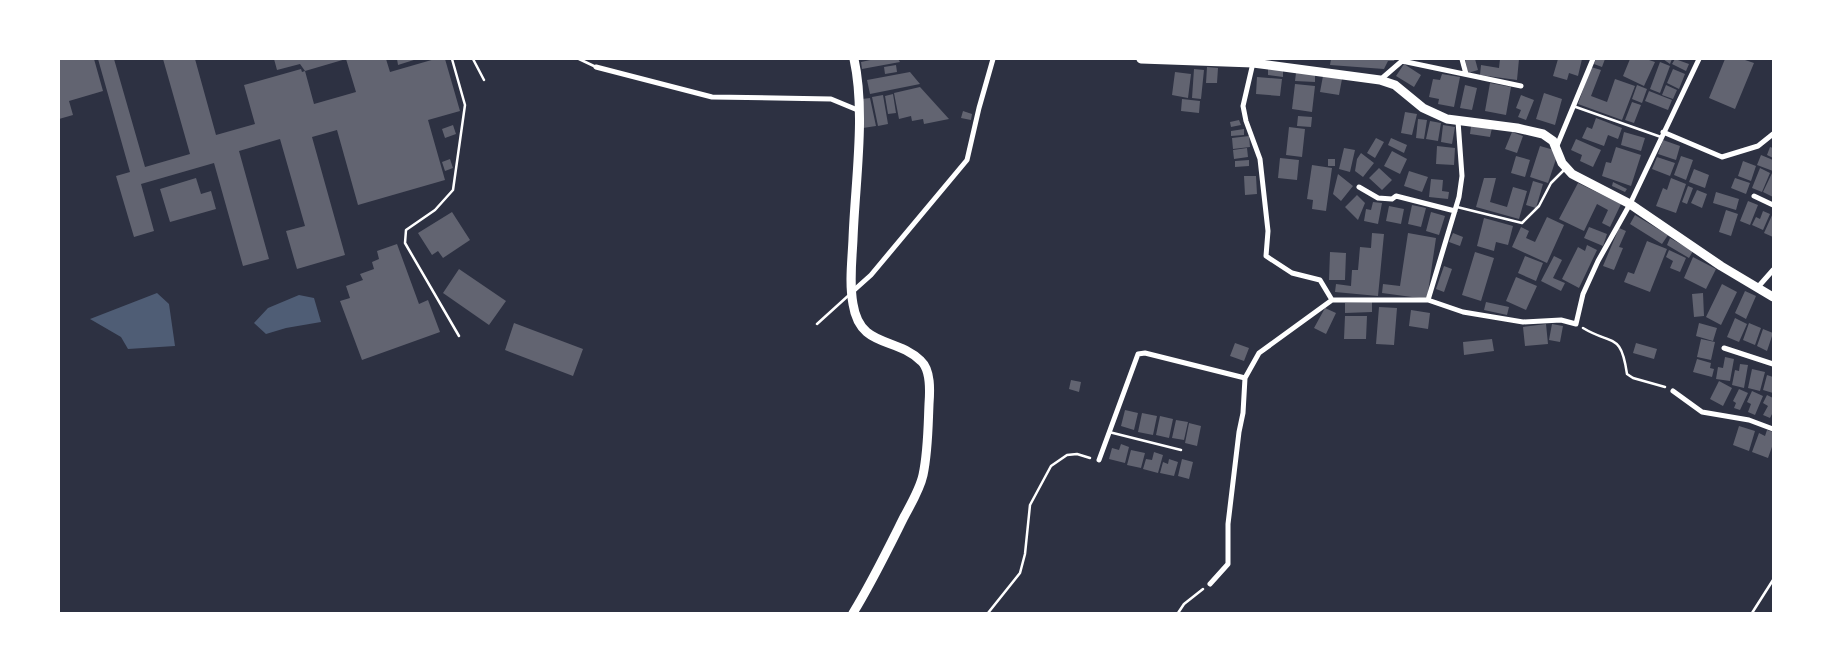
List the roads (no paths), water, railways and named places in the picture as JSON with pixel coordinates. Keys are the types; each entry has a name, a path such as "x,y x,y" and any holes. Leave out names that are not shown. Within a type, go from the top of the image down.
{"main road":[{"path":"853,613 875,576 922,478 928,448 930,392 928,374 922,362 911,353 881,342 866,332 857,322 852,292 851,264 860,112 854,59"},
{"path":"1141,59 1260,62 1380,80 1395,85 1433,114 1458,121 1516,128 1543,134 1553,141 1566,168 1584,182 1630,204 1773,297"}],"street":[{"path":"852,292 872,275 967,160 979,108 994,59"},
{"path":"1462,59 1466,74"},
{"path":"1556,148 1593,59"},
{"path":"1210,584 1228,564 1228,524 1238,432 1243,413 1246,378 1258,353 1332,300 1428,300 1463,312 1523,322 1561,320 1576,324 1583,294 1598,261 1630,204 1699,59"},
{"path":"1380,80 1402,61 1520,86"},
{"path":"1260,62 1243,106 1246,121 1260,159 1268,231 1266,256 1292,273 1320,280 1332,300"},
{"path":"596,67 712,97 830,100 860,112"},
{"path":"1428,300 1456,209 1462,176 1458,121"},
{"path":"1662,134 1722,157 1758,146 1773,134"},
{"path":"1359,187 1378,198 1392,199 1396,196 1456,209"},
{"path":"1754,196 1773,205"},
{"path":"1758,287 1773,270"},
{"path":"1724,348 1773,364"},
{"path":"1099,460 1138,354 1144,353 1246,378"},
{"path":"1674,391 1702,412 1749,420 1773,429"}],"lane":[{"path":"452,59 465,104 453,190 435,210 406,230 405,243 459,336"},
{"path":"473,59 484,80"},
{"path":"579,59 596,67"},
{"path":"1574,106 1662,134"},
{"path":"1456,209 1522,223 1538,206 1551,183 1566,168"},
{"path":"817,324 852,292"},
{"path":"1109,432 1180,450"}],"water":[{"path":"157,293 169,304 175,346 128,349 121,337 90,319"},
{"path":"299,295 314,298 321,322 286,328 266,334 254,323 268,308"}]}
